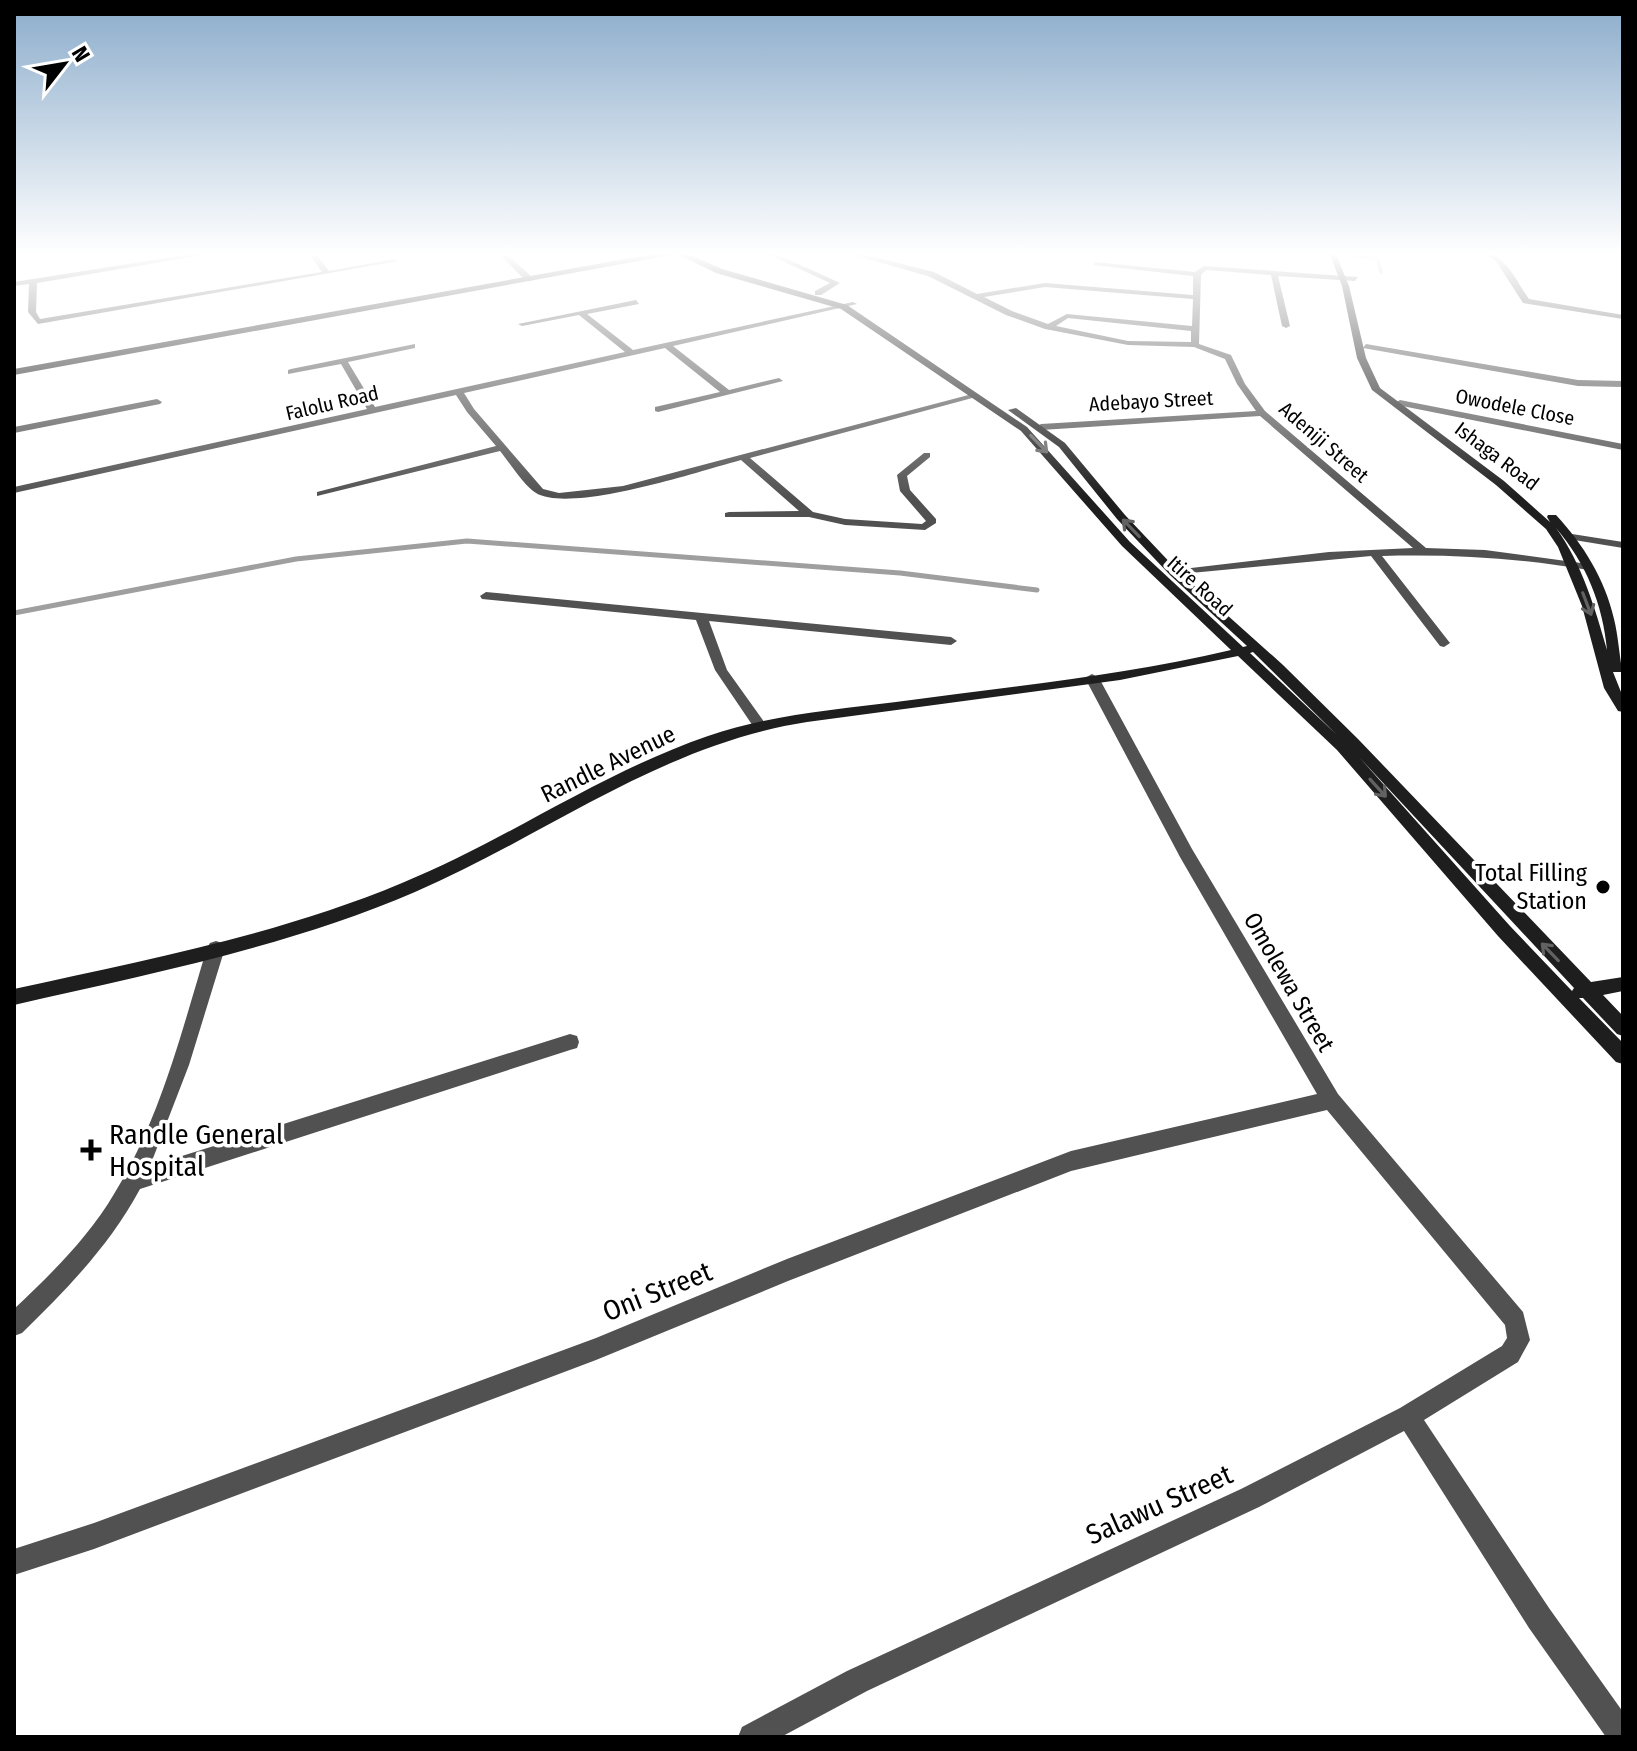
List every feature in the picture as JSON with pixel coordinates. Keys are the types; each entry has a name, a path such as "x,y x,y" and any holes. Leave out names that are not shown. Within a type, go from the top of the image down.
{"main road":[{"path":"14,370 214,334"},
{"name":"Itire Road","path":"889,334 1034,438 1126,544 1353,742 1621,1023"},
{"name":"Itire Road","path":"894,334 1041,427 1062,445 1121,517 1342,747 1504,931 1623,1056"},
{"name":"Ishaga Road","path":"1359,334 1366,374 1376,390 1525,504 1550,527 1564,547 1588,606 1611,688 1623,708"},
{"name":"Ishaga Road","path":"1363,334 1383,390 1511,482 1572,537 1617,631 1612,656 1623,691"},
{"name":"Randle Avenue","path":"14,997 325,918 407,888 477,857 672,757 760,726 1092,678 1250,650"},
{"path":"1567,994 1623,984"},
{"path":"1598,1027 1621,1023"}],"street":[{"path":"607,334 631,353"},
{"name":"Falolu Road","path":"14,490 722,334"},
{"path":"1082,334 1128,343 1195,345 1196,334"},
{"path":"1127,357 1128,343"},
{"name":"Adeniji Street","path":"1195,345 1218,351 1233,363 1241,384 1262,413 1421,549"},
{"path":"291,372 412,346"},
{"path":"668,346 726,392"},
{"path":"1366,346 1578,383 1623,384"},
{"path":"344,362 373,412"},
{"path":"658,409 779,381"},
{"path":"460,393 500,448 539,491 559,496 623,489 973,395"},
{"path":"14,430 157,402"},
{"name":"Owodele Close","path":"1400,403 1623,447"},
{"name":"Adebayo Street","path":"1041,427 1262,413"},
{"path":"321,494 500,448"},
{"path":"729,515 809,514 882,525 930,525 932,521 905,491 902,482 902,475 927,455"},
{"path":"744,458 809,514"},
{"path":"1572,537 1623,545"},
{"path":"1174,573 1331,555 1421,549 1588,567"},
{"path":"1375,554 1444,643"},
{"path":"486,596 951,641"},
{"path":"702,619 721,670 760,726"},
{"name":"Omolewa Street","path":"1092,678 1186,853 1331,1100 1485,1284"},
{"path":"14,1325 54,1287 103,1229 134,1181 185,1049 216,948"},
{"path":"134,1181 570,1042"},
{"name":"Oni Street","path":"14,1562 94,1536 596,1349 787,1270 1071,1161 1331,1100"},
{"name":"Salawu Street","path":"752,1737 857,1681 1250,1498 1408,1416 1516,1347 1520,1332 1515,1320 1485,1284"},
{"path":"1408,1416 1539,1618 1623,1736"}],"waterway":[{"path":"14,613 296,559 467,541 900,573 1037,590"}],"place":[{"name":"Total Filling Station","path":"1603,887"},
{"name":"Randle General Hospital","path":"91,1150"}]}
